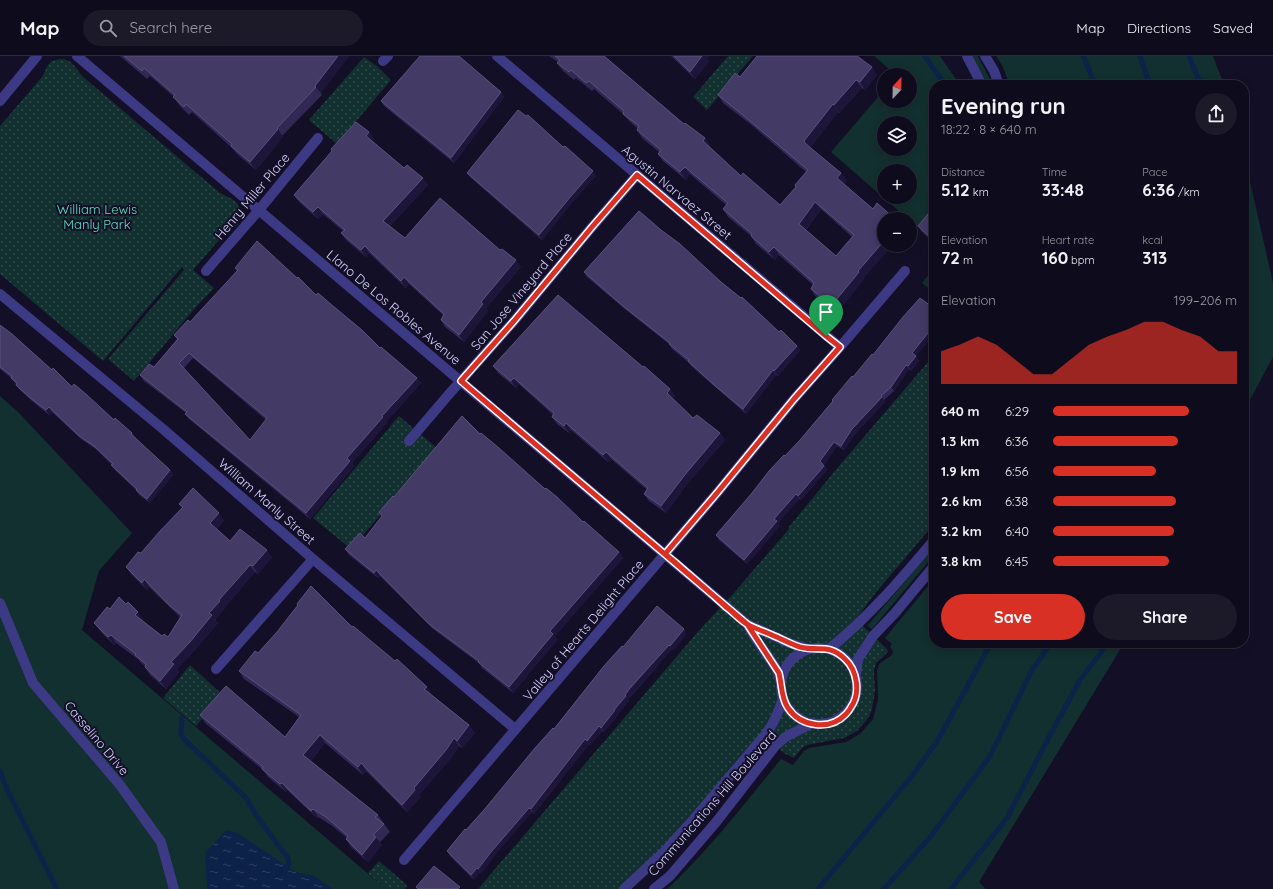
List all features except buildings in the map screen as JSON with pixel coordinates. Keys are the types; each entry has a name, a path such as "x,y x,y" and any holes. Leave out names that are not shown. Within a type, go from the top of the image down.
{"street":[{"path":"0,101 37,56"},
{"name":"Llano De Los Robles Avenue","path":"78,56 747,624 789,643 809,649"},
{"name":"Agustin Narvaez Street","path":"497,56 840,347"},
{"path":"967,56 979,80"},
{"path":"985,56 994,71 997,80"},
{"name":"Henry Miller Place","path":"206,271 259,210 318,138"},
{"name":"San Jose Vineyard Place","path":"409,441 514,321 637,175"},
{"name":"Valley of Hearts Delight Place","path":"404,860 624,603 794,399 905,271"},
{"name":"William Manly Street","path":"0,294 164,430 313,559 515,729"},
{"path":"829,648 859,624 886,596 929,546"},
{"path":"216,669 313,559"},
{"path":"855,677 847,660 836,652 829,648 809,649 803,651 789,663 784,672 781,683 783,698 793,715 811,724 827,724 836,721 846,714 853,704 856,696 855,677 858,659 872,636 895,613 929,572"},
{"name":"Casselino Drive","path":"0,603 33,683 120,784 161,842 174,889"},
{"name":"Llano De Los Robles Avenue","path":"747,624 779,673 781,683"},
{"name":"Communications Hill Boulevard","path":"624,889 663,853 765,735 778,713 783,698"},
{"name":"Communications Hill Boulevard","path":"654,889 670,876 717,821 776,745 794,731 811,724"}],"green space":[{"path":"728,56 753,56 707,110 693,97"},
{"path":"874,56 940,56 957,80 929,80 929,214 918,227 917,212 900,212 891,204 917,204 917,164 877,164 877,192 831,152 877,98 877,108 917,108 917,68 888,68"},
{"path":"972,56 978,56 990,80 985,80"},
{"path":"996,56 1213,56 1222,80 1008,80 1002,65"},
{"path":"364,57 378,67 391,80 337,144 309,120"},
{"name":"William Lewis Manly Park","path":"60,59 68,60 82,76 220,193 237,203 240,211 240,220 237,225 225,233 193,270 214,288 195,308 134,381 108,359 184,270 182,267 103,361 0,274 0,126 42,77 48,65 52,61"},
{"path":"1249,177 1273,283 1273,357 1249,402"},
{"path":"929,274 929,289 922,283"},
{"path":"929,361 929,530 877,591 856,619 887,649 888,652 876,663 874,671 875,691 872,709 869,717 864,723 857,731 844,738 807,745 802,748 794,758 784,753 765,735 624,889 478,889 702,627 733,594 789,529 788,528"},
{"path":"0,396 18,412 132,533 99,571 82,630 386,889 0,889"},
{"path":"399,416 438,449 351,549 313,518"},
{"path":"929,554 929,561 872,629 867,626"},
{"path":"929,585 929,648 1121,648 979,882 986,889 667,889 712,843 781,759 793,765 804,751 809,748 846,742 861,733 873,719 878,700 877,671 879,664 892,655 893,651 890,647 892,644 885,638"},
{"path":"190,665 223,695 196,726 163,698"},
{"path":"379,861 407,885 405,889 386,889 368,873"}],"water":[{"path":"226,830 237,833 296,872 314,876 333,889 207,889 205,853"}],"waterway":[{"path":"925,56 942,80"},
{"path":"1083,56 1093,80"},
{"path":"1140,56 1148,80"},
{"path":"1189,56 1199,80"},
{"path":"818,889 911,777 938,740 988,648"},
{"path":"884,889 931,836 990,756 1032,670 1047,648"},
{"path":"951,889 1007,818 1080,680 1104,648"},
{"path":"182,718 181,734 184,739 246,798 256,815 288,858 289,864 285,870"},
{"path":"0,771 7,789 57,889"}],"route":[{"path":"826,336 637,175 514,321 461,381 747,624 779,673 782,694 787,707 793,715 801,720 818,725 836,721 846,714 853,704 856,696 855,677 847,660 829,648 809,649 799,647 747,624 665,554 794,399 840,347 826,336"}]}
